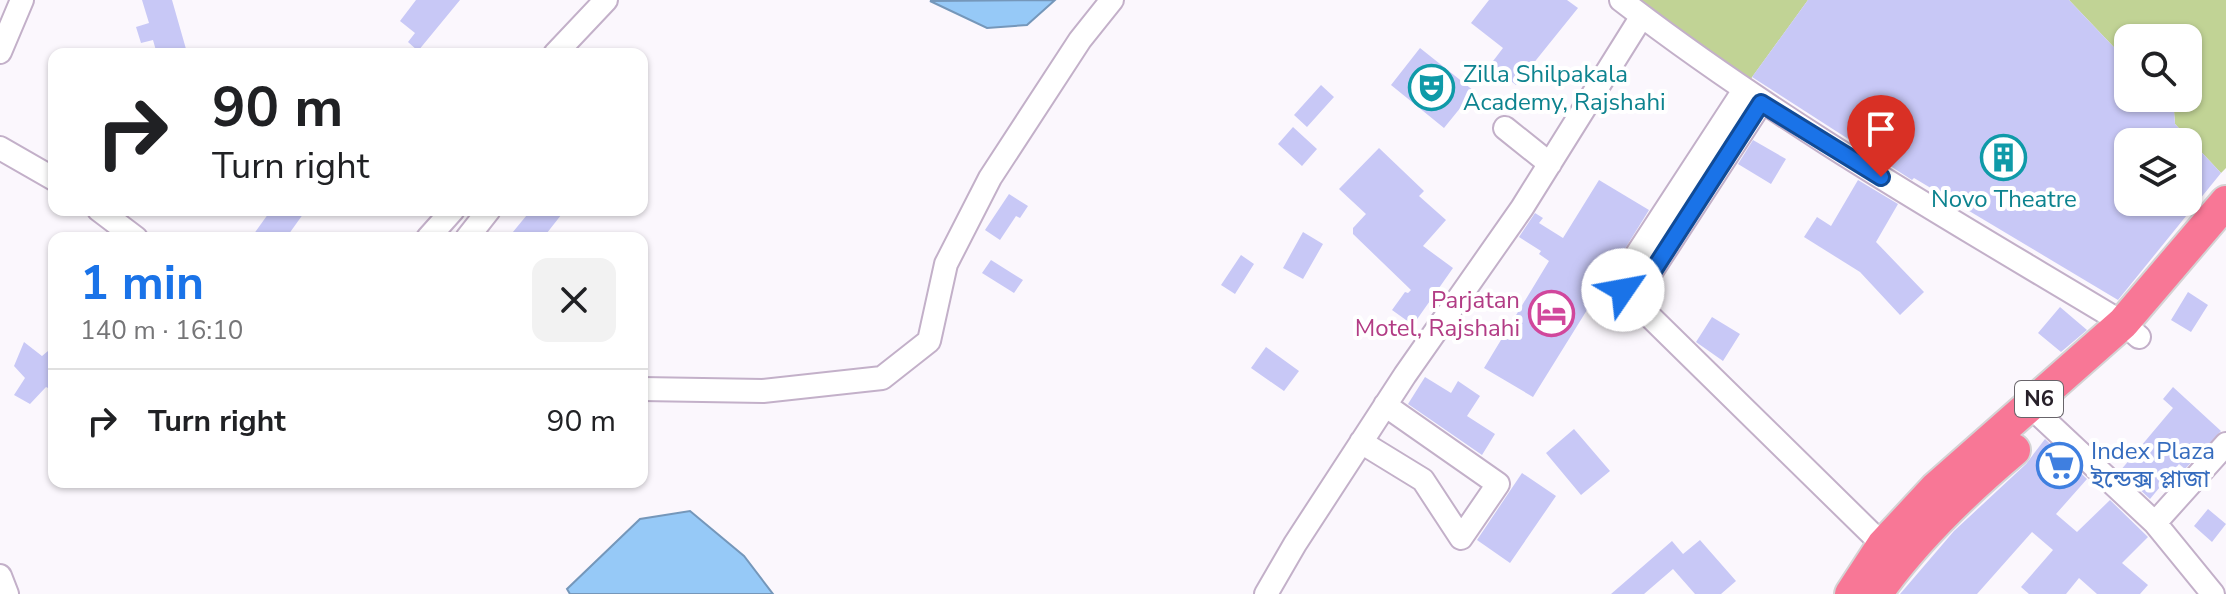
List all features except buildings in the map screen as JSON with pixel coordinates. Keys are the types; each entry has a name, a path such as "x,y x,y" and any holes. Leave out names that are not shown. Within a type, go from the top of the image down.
{"highway":[{"name":"N6","path":"2131,330 2226,202"},
{"name":"N6","path":"1851,594 1883,545 1936,488 2039,414 2131,330 2226,234"},
{"name":"N6","path":"1876,594 1892,571 1990,471 2039,414"}],"street":[{"path":"0,52 22,0"},
{"path":"561,48 606,0"},
{"path":"648,389 763,391 882,378 929,341 946,264 990,178 1080,40 1112,0"},
{"path":"1621,0 1752,96 2131,330"},
{"path":"1266,594 1385,405 1550,164 1642,16"},
{"path":"1752,96 1631,282 1883,545"},
{"path":"1505,128 1550,164"},
{"path":"0,148 48,176"},
{"path":"107,216 128,232"},
{"path":"433,232 448,216"},
{"path":"472,232 484,216"},
{"path":"1361,442 1423,480 1461,538 1498,484 1385,405"},
{"path":"2039,414 2155,523 2213,594"},
{"path":"2155,523 2226,444"},
{"path":"0,576 7,594"}],"green space":[{"path":"1635,0 1808,0 1750,80"},
{"path":"2069,0 2226,0 2226,168 2221,173 2202,153 2202,128 2179,128 2175,124 2174,112 2202,112 2202,24 2114,24 2114,47"}],"water":[{"path":"1055,0 1027,25 987,28 930,1"},
{"path":"690,511 744,556 773,594 570,594 567,589 640,519"}],"place":[{"name":"Zilla Shilpakala Academy, Rajshahi","path":"1432,88"},
{"name":"Novo Theatre","path":"2004,157"},
{"name":"Parjatan Motel, Rajshahi","path":"1551,314"},
{"name":"Index Plaza ইন্ডেক্স প্লাজা","path":"2060,465"}],"route":[{"path":"1623,290 1633,294 1642,288 1761,103 1881,177"}]}
